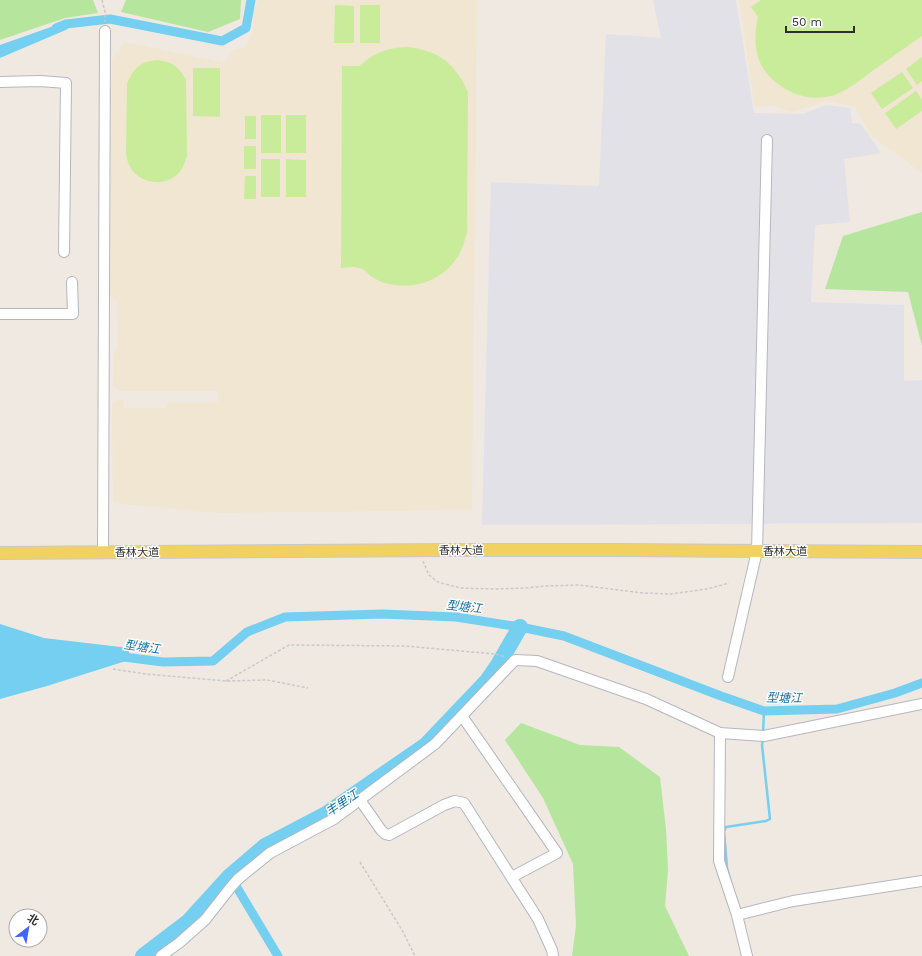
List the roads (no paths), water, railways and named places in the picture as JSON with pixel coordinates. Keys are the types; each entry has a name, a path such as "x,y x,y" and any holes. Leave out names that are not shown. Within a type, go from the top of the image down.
{"main road":[{"name":"香林大道","path":"0,553 418,550 922,552"}],"street":[{"path":"103,552 105,31"},
{"path":"0,82 66,82 64,252"},
{"path":"728,677 757,551 767,140"},
{"path":"0,314 72,314 72,282"},
{"path":"161,956 179,944 204,920 234,883 270,853 334,819 435,744 515,660 537,661 646,699 720,733 762,736 922,704"},
{"path":"462,716 557,853 512,877"},
{"path":"720,733 719,861 741,914 747,956"},
{"path":"360,800 381,830 385,834 389,835 444,805 455,801 464,803 538,919 554,956"},
{"path":"741,914 793,901 922,881"}],"water":[{"path":"65,22 68,29 0,58 0,45"},
{"path":"0,624 44,638 129,648 129,660 0,699"}],"waterway":[{"path":"56,28 66,24 110,19 222,41 246,28 251,0"},
{"name":"型塘江","path":"116,656 163,662 213,661 247,632 285,617 382,614 456,617 520,627 564,636 764,711 837,709 895,693 922,683"},
{"name":"丰里江","path":"143,956 189,921 230,876 265,846 326,814 426,745 487,681 520,627"},
{"path":"763,734 764,711"},
{"path":"731,883 727,868 724,831 726,827 766,821 770,819 762,745 763,739"},
{"path":"230,876 278,956"}]}
